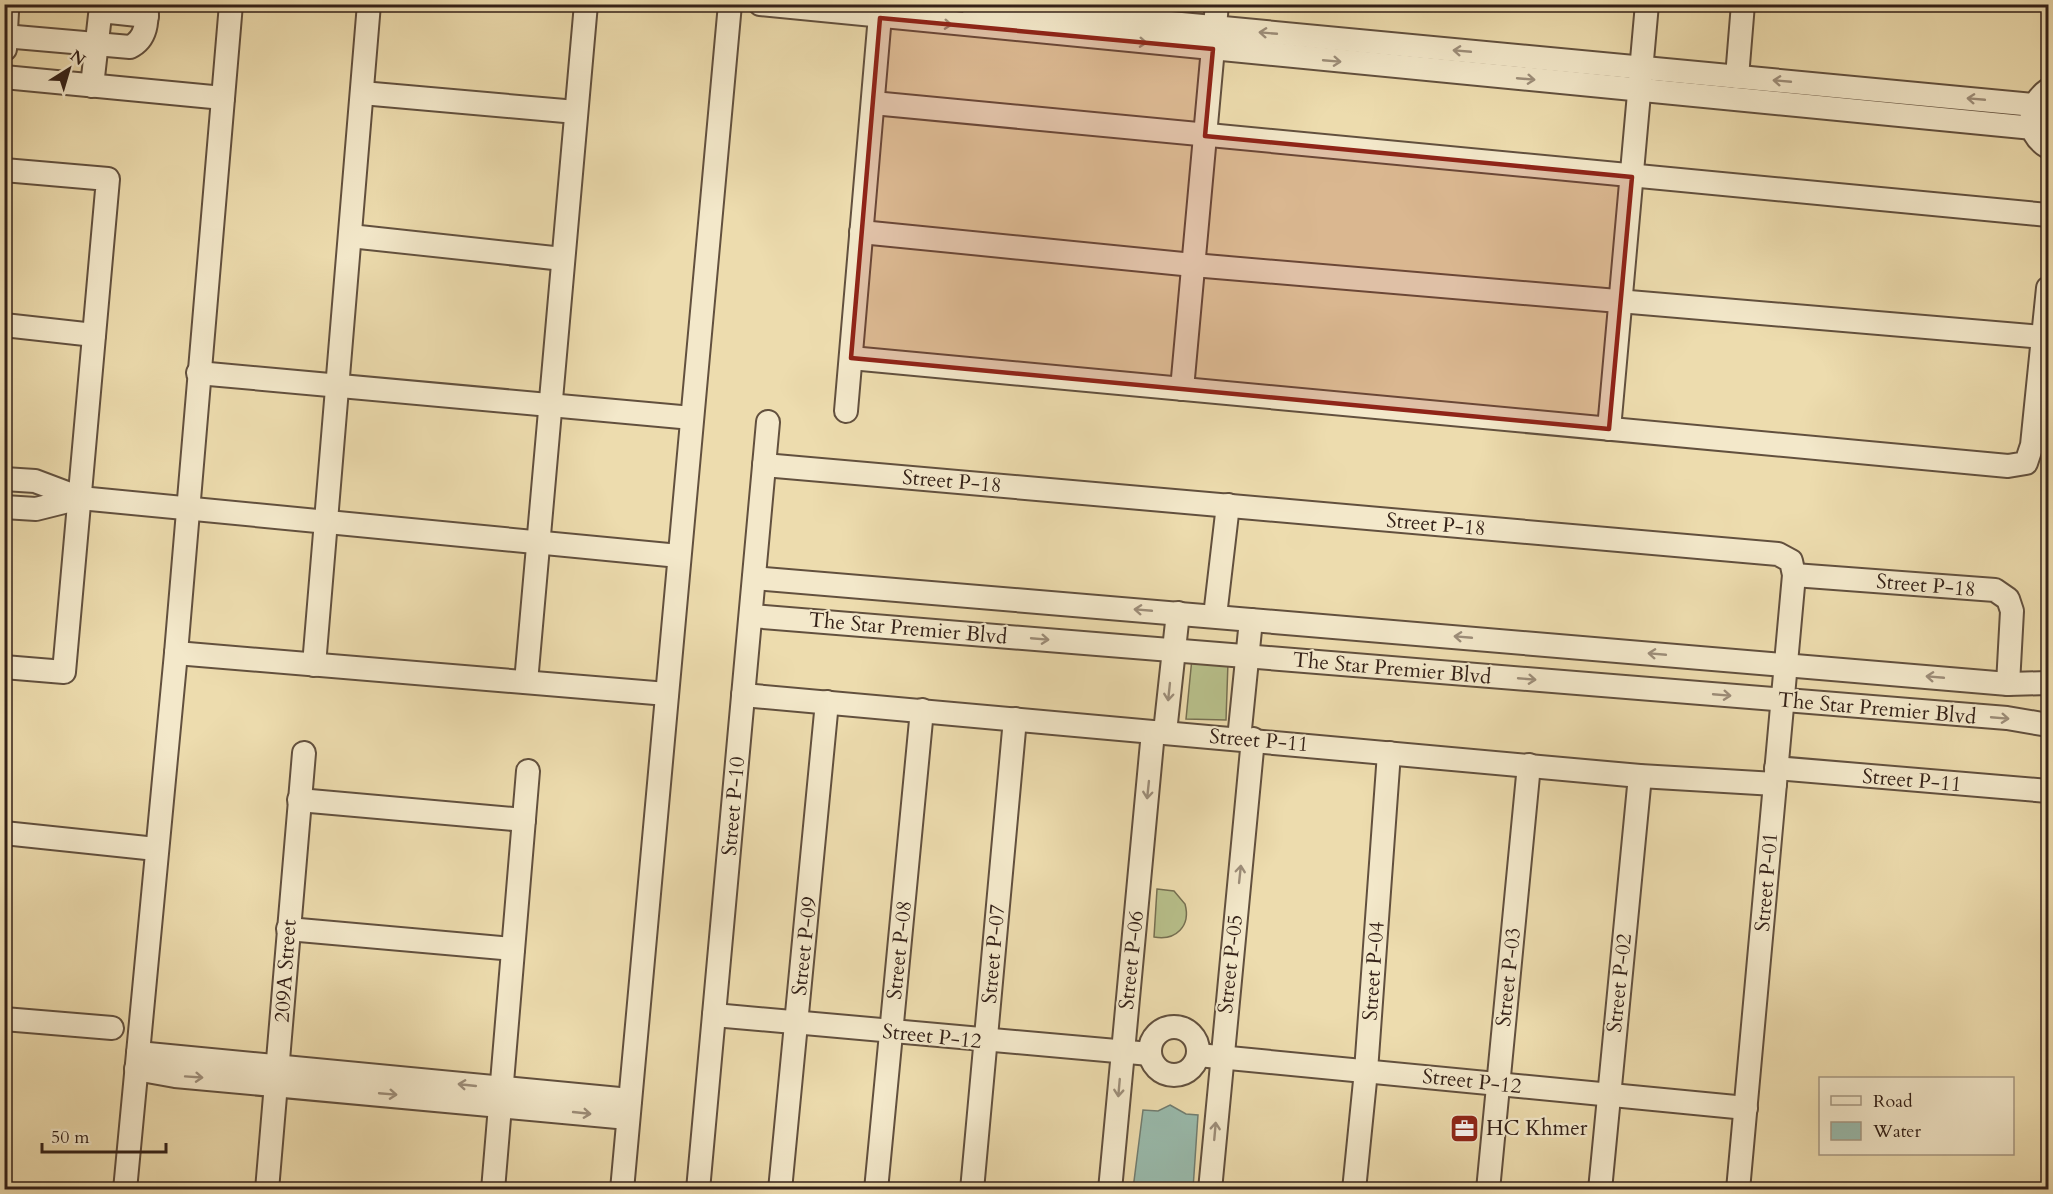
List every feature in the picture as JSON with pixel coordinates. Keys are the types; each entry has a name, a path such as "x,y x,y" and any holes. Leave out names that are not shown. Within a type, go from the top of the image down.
{"street":[{"path":"126,1190 189,509 198,373 231,4"},
{"path":"314,665 369,4"},
{"path":"526,682 586,4"},
{"path":"622,1190 729,4"},
{"path":"760,4 880,11 1214,38 2041,98 2032,128 2037,137 2049,147"},
{"path":"970,4 1214,38 1639,90 2032,128"},
{"path":"1182,389 1216,4"},
{"path":"1609,429 1647,4"},
{"path":"1737,77 1743,4"},
{"path":"4,6 7,12 5,41 96,45 130,46 138,43 143,36 147,10 104,13 98,19 96,45 93,86"},
{"path":"846,411 880,11"},
{"path":"4,77 223,98"},
{"path":"362,93 576,112"},
{"path":"873,103 2049,215"},
{"path":"4,170 108,180 64,672 4,667"},
{"path":"861,232 1193,265 2043,337"},
{"path":"350,236 564,259"},
{"path":"851,358 2008,466 2026,463 2032,445 2049,288"},
{"path":"4,325 94,335"},
{"path":"198,373 692,418"},
{"name":"Street P-10","path":"698,1190 768,422"},
{"name":"Street P-18","path":"764,465 1778,554 1791,561 1794,574 1995,590 2008,599 2012,611 2008,684"},
{"path":"4,479 35,481 80,498 680,556"},
{"path":"4,507 36,509 80,498"},
{"path":"1215,616 1228,505"},
{"name":"Street P-01","path":"1738,1190 1794,574"},
{"name":"The Star Premier Blvd","path":"754,578 2008,684 2042,683"},
{"name":"Street P-06","path":"1110,1190 1122,1052 1159,732 1174,650 1178,613"},
{"name":"The Star Premier Blvd","path":"751,616 1782,700 2041,724"},
{"name":"Street P-05","path":"1210,1190 1246,739 1247,656 1251,620"},
{"path":"176,653 667,694"},
{"name":"Street P-11","path":"743,694 1640,776 1776,776 2049,791"},
{"name":"Street P-09","path":"780,1190 827,702"},
{"name":"Street P-08","path":"876,1190 922,710"},
{"name":"Street P-07","path":"972,1190 1015,719"},
{"name":"209A Street","path":"267,1190 304,753"},
{"name":"Street P-04","path":"1354,1190 1366,1071 1389,753"},
{"name":"Street P-03","path":"1488,1190 1529,765"},
{"path":"493,1190 528,771"},
{"name":"Street P-02","path":"1600,1190 1607,1095 1640,776"},
{"path":"299,800 524,820"},
{"path":"4,833 156,849"},
{"path":"288,929 513,949"},
{"name":"Street P-12","path":"714,1015 1150,1054"},
{"path":"4,1019 112,1028"},
{"path":"1169,1028 1180,1028 1190,1034 1197,1043 1198,1054 1194,1065 1186,1073 1174,1076 1163,1073 1154,1065 1150,1054 1152,1043 1158,1033 1169,1028"},
{"name":"Street P-12","path":"1198,1054 1746,1108"},
{"path":"137,1061 629,1109"}],"highlighted area":[{"path":"880,18 1213,49 1205,136 1632,177 1609,429 851,358"}],"green space":[{"path":"1192,658 1228,662 1226,720 1186,719"},
{"path":"1157,889 1174,891 1185,904 1184,925 1169,937 1154,937"}],"water":[{"path":"1170,1105 1186,1114 1198,1115 1193,1189 1133,1189 1143,1110 1158,1111"}],"place":[{"name":"HC Khmer","path":"1465,1128"}]}
